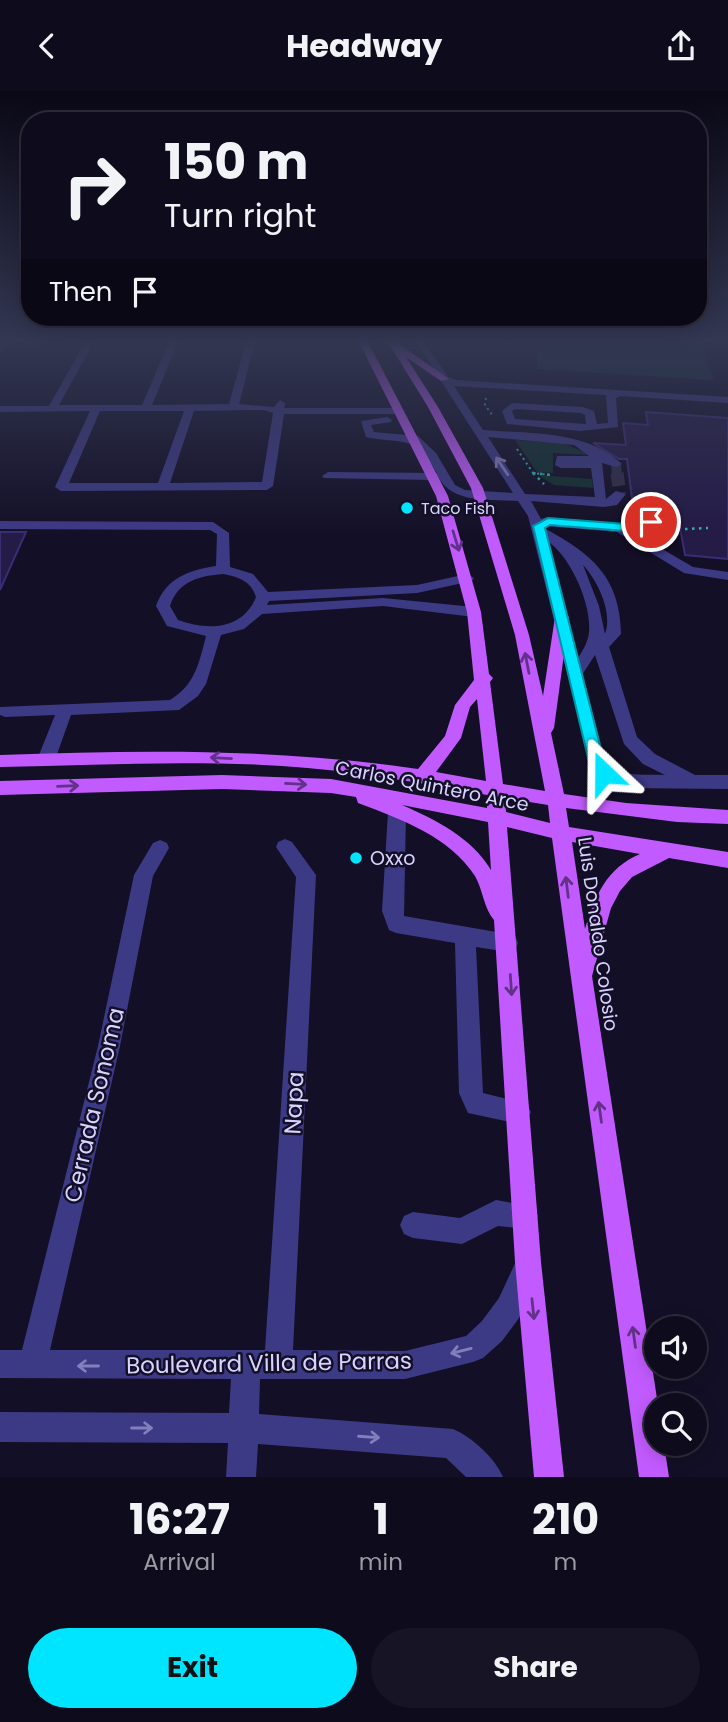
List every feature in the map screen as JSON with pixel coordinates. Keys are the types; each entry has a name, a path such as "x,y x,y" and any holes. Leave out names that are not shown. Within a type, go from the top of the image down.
{"main road":[{"path":"397,407 442,496 467,578 485,678 508,939 528,1262 550,1477"},
{"name":"Luis Donaldo Colosio","path":"433,407 479,495 522,635 556,800 654,1477"},
{"path":"543,745 562,617"},
{"path":"423,776 453,738 463,705 485,678"},
{"name":"Carlos Quintero Arce","path":"0,761 201,757 323,763 495,787 556,800 650,812 728,817"},
{"name":"Carlos Quintero Arce","path":"0,788 222,782 331,786 377,792 561,833 728,860"},
{"path":"331,786 397,811 438,831 480,867 508,939"},
{"path":"581,980 604,898 620,876 640,863 670,850"}],"street":[{"path":"96,409 61,487 267,485 280,407"},
{"path":"0,423 5,409 280,407 406,423 432,455 450,487 479,495 613,502 620,494"},
{"path":"511,407 507,411 512,422 592,427 614,425 612,407"},
{"path":"524,407 583,410 590,413 592,427"},
{"path":"163,487 190,408"},
{"path":"464,408 523,497 539,531 596,762 604,773 620,780 728,782"},
{"path":"481,433 591,443 609,438"},
{"path":"577,442 592,456 616,464"},
{"path":"592,456 601,498 597,502"},
{"path":"328,476 433,476"},
{"path":"539,531 540,524 548,521 610,526 638,535 697,573 728,576"},
{"path":"0,525 213,526 223,533 223,570"},
{"path":"539,531 573,556 580,572 629,740 649,759 698,781"},
{"path":"261,604 256,582 236,572 223,570 194,574 181,579 171,587 163,605 172,623 198,632 214,632 240,624 261,604 382,596 467,578"},
{"path":"382,596 474,613"},
{"path":"5,711 173,706 191,697 200,683 214,632"},
{"path":"575,674 599,639"},
{"path":"46,760 65,710"},
{"path":"397,811 392,911 396,924 465,936 508,939"},
{"name":"Napa","path":"278,1366 306,875 285,847"},
{"name":"Cerrada Sonoma","path":"32,1365 109,1047 144,875 160,848"},
{"path":"465,936 471,1093 476,1105 519,1112"},
{"path":"413,1225 462,1231 496,1213 525,1216"},
{"name":"Boulevard Villa de Parras","path":"0,1364 246,1367 405,1365 473,1348 492,1331 509,1308 528,1262"},
{"path":"241,1477 246,1367"},
{"path":"0,1427 243,1428 453,1444 488,1477"}],"path":[{"path":"681,534 688,527 708,528"}],"green space":[{"path":"515,440 565,444 591,455 553,453 553,473 537,472"},
{"path":"538,475 592,479 593,488 554,485"}],"building":[{"path":"646,412 728,418 728,559 685,555 678,517 653,515 651,508 633,506 627,459 619,459 593,443 626,445 623,423 648,425"},
{"path":"0,532 26,532 0,590"}],"tunnel":[{"path":"616,464 617,475"},
{"path":"617,473 620,494"}],"place":[{"name":"Taco Fish","path":"407,508"},
{"name":"Oxxo","path":"356,858"}],"route":[{"path":"604,773 596,762 539,526 548,521 626,527 651,522"}]}
